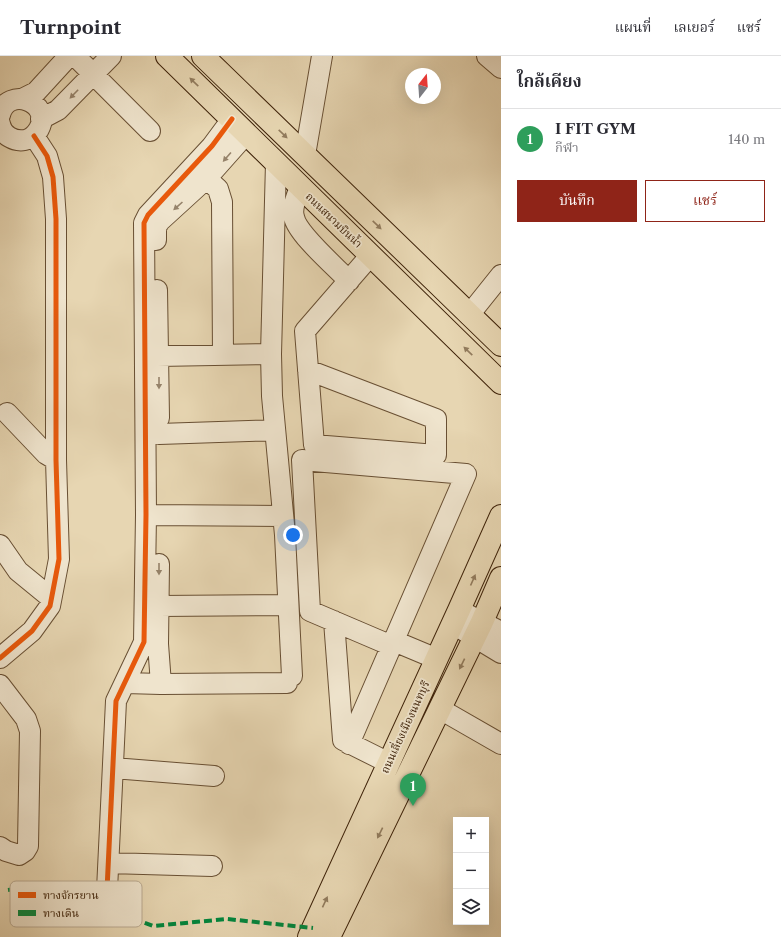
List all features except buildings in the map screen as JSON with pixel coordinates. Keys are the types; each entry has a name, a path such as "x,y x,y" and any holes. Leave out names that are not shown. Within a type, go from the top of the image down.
{"main road":[{"name":"ถนนสนามบินน้ำ","path":"167,56 499,384"},
{"path":"203,56 501,345"},
{"path":"236,87 232,119 263,114"},
{"name":"ถนนเลี่ยงเมืองนนทบุรี","path":"308,937 437,659 501,516"},
{"name":"ถนนเลี่ยงเมืองนนทบุรี","path":"329,937 440,709 486,631 501,578"}],"street":[{"path":"22,99 36,92 69,56"},
{"path":"75,56 94,73 150,131"},
{"path":"0,658 32,631 50,606 59,559 56,460 56,220 53,178 38,127 40,112 36,105 30,101 15,99 8,102 1,113 4,133 14,140 28,140 38,127 58,110 111,56"},
{"path":"305,155 322,56"},
{"path":"487,56 501,68"},
{"path":"161,684 151,643 152,516 150,225 160,221 200,173 232,119"},
{"path":"125,683 161,684 290,679 285,535 282,516 272,396 271,354 276,163"},
{"path":"200,173 218,190 222,202 223,355"},
{"path":"300,187 295,203 293,217 299,231 349,281"},
{"path":"308,370 436,419 436,455 314,445 308,370 305,331 370,256"},
{"path":"470,315 501,275"},
{"path":"107,881 116,701 125,683 151,643 158,606 152,516 159,434 158,356 151,319"},
{"path":"158,356 271,354"},
{"path":"7,413 46,454 56,460"},
{"path":"159,434 275,430"},
{"path":"349,744 393,643 466,474 302,460 310,611 334,621 393,643 437,659"},
{"path":"152,516 282,516"},
{"path":"0,545 18,571 51,598"},
{"path":"158,606 288,605"},
{"path":"456,617 486,631 501,653"},
{"path":"334,621 343,740 389,763"},
{"path":"0,664 0,670"},
{"path":"0,685 26,719 30,731 28,846 25,852 19,855 6,851 0,847"},
{"path":"440,709 501,744"},
{"path":"113,768 214,776"},
{"path":"109,863 212,866"}],"marked path":[{"path":"142,922 153,926 227,919 313,928"}],"cycle path":[{"path":"107,881 116,701 144,642 146,515 144,223 148,215 212,146 232,119"},
{"path":"0,658 32,631 50,606 59,559 56,460 56,219 53,177 47,156 34,136"}],"place":[{"name":"I FIT GYM","path":"413,806"}]}
